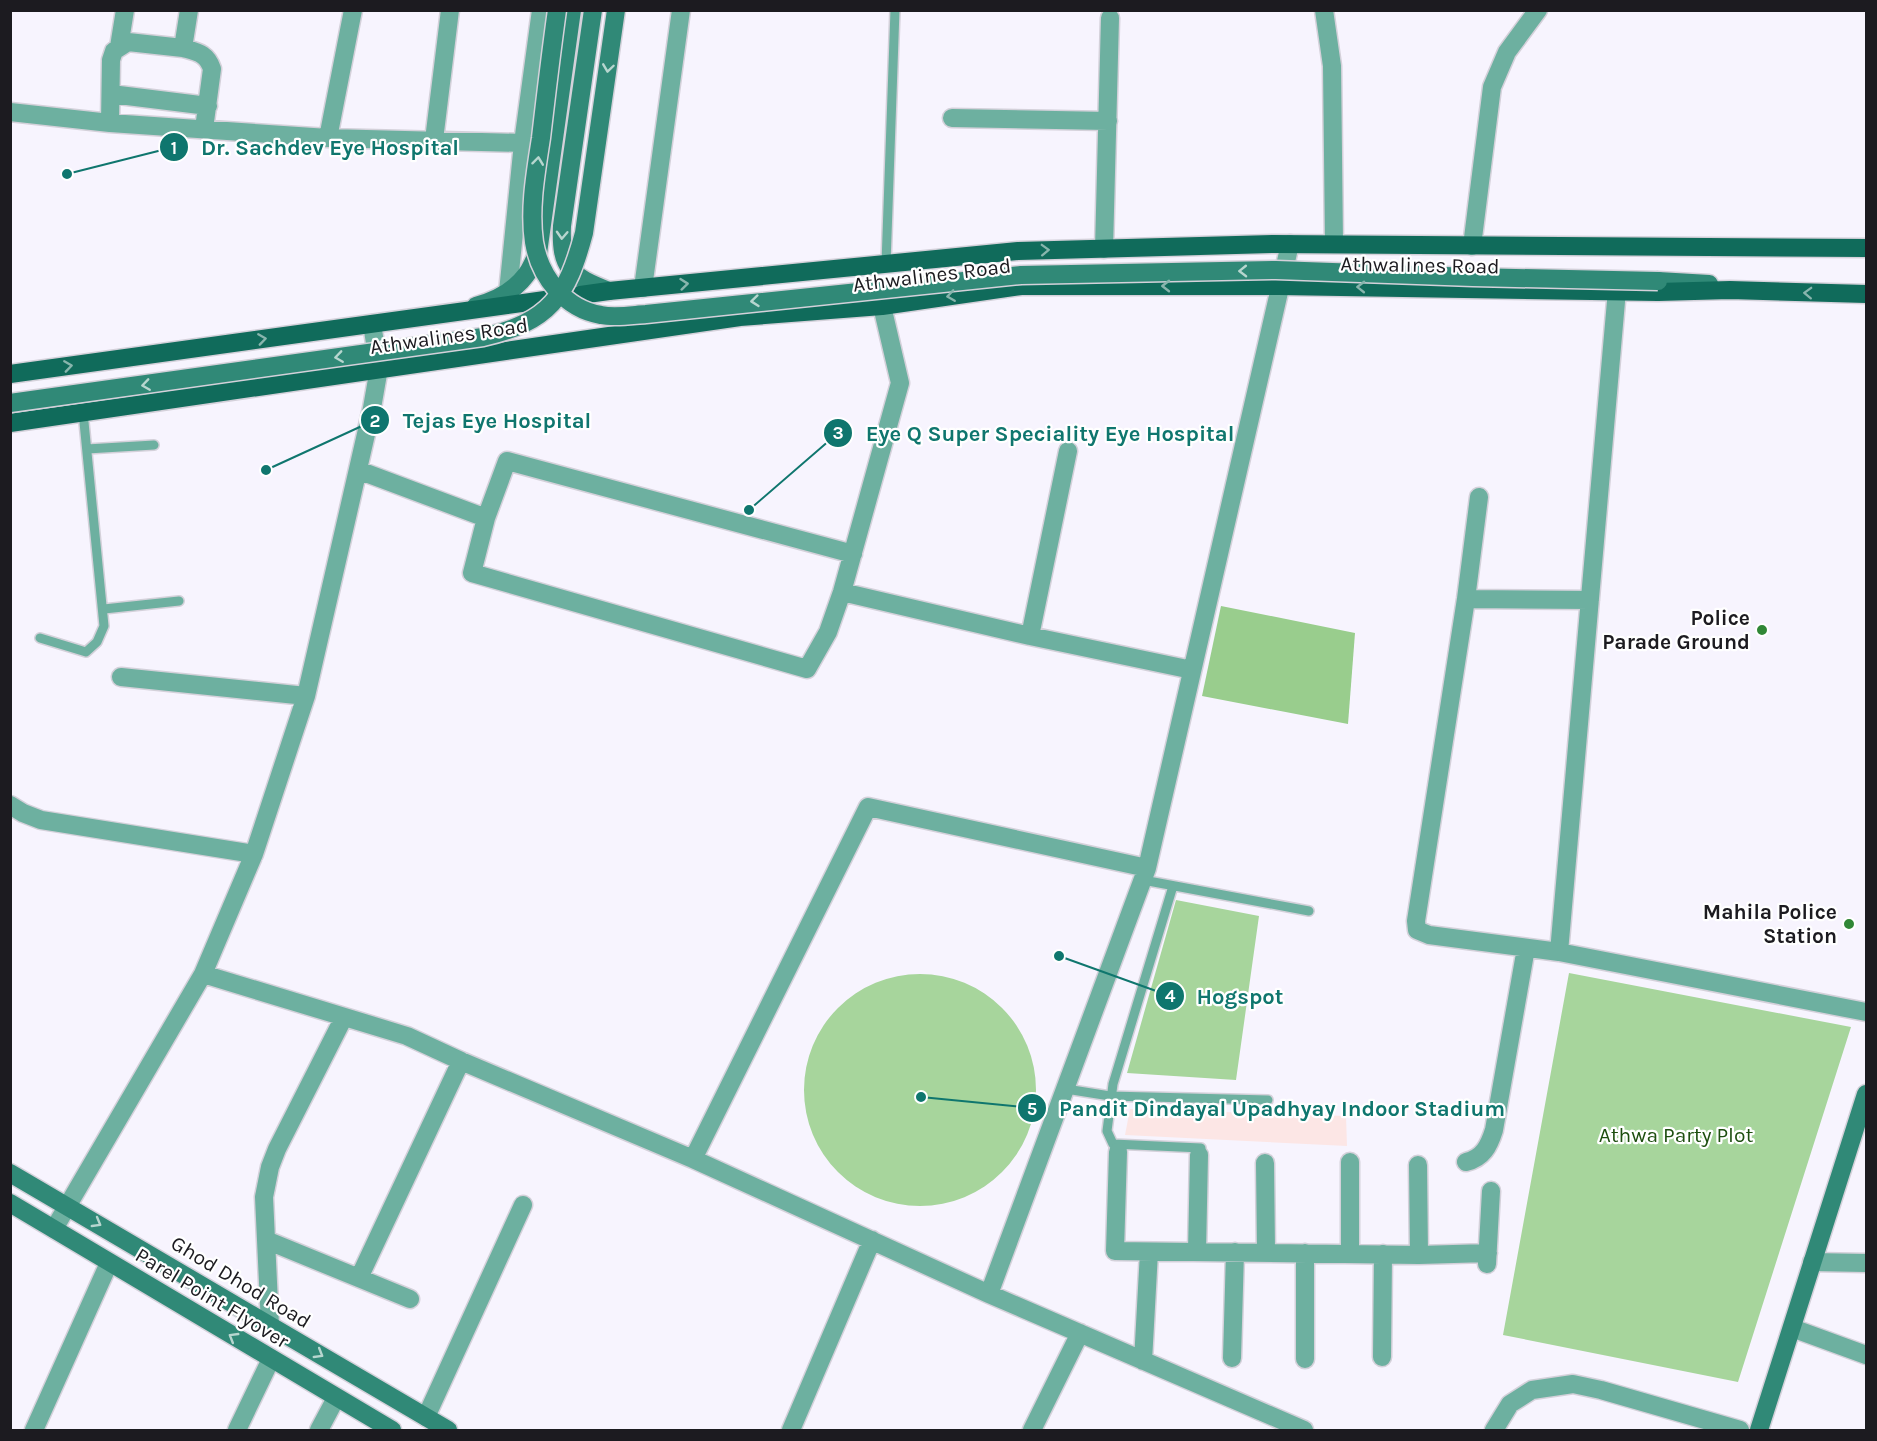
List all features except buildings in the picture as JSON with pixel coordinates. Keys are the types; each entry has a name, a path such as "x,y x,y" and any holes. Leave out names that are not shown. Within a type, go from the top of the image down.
{"main road":[{"path":"557,10 536,173 534,243 547,276 565,299 586,312 603,316 646,314 1021,275 1276,270 1658,281 1711,284 1730,290"},
{"path":"509,298 526,275 538,253 573,10"},
{"path":"593,10 562,226 561,248 572,272 582,280 609,291"},
{"path":"10,404 483,337 512,329 539,314 554,303 562,290 574,268 584,233 616,10"},
{"name":"Athwalines Road","path":"10,374 451,312 509,298 643,288 1018,251 1290,244 1866,248"},
{"path":"794,273 798,312"},
{"name":"Athwalines Road","path":"10,423 740,317 882,306 1020,286 1279,286 1658,292 1730,290 1866,294"},
{"path":"1759,1431 1866,1094"},
{"name":"Ghod Dhod Road","path":"10,1173 448,1431"},
{"name":"Parel Point Flyover","path":"10,1203 392,1431"}],"street":[{"path":"119,46 125,10"},
{"path":"183,48 189,10"},
{"path":"328,138 353,10"},
{"path":"434,140 450,10"},
{"path":"509,298 523,143 541,10"},
{"path":"643,288 681,10"},
{"path":"1324,10 1332,66 1334,244"},
{"path":"1472,246 1492,87 1507,52 1538,10"},
{"path":"1104,249 1110,18"},
{"path":"110,123 111,60 114,51 128,42 183,48 203,53 212,69 204,129"},
{"path":"111,94 208,106"},
{"path":"10,112 110,123 328,138 523,143"},
{"path":"952,118 1108,121"},
{"path":"989,1294 1145,874 1290,244"},
{"path":"1559,952 1617,291"},
{"path":"853,554 507,461 486,518 472,573 807,669 828,632 842,592 853,554 900,383 882,306"},
{"path":"54,1229 203,974 254,854 306,696 372,408 379,368 372,324"},
{"path":"1029,636 1068,451"},
{"path":"358,470 486,518"},
{"path":"1479,497 1466,599 1416,925 1420,932 1559,952 1866,1012"},
{"path":"842,592 1029,636 1192,670"},
{"path":"1466,599 1590,600"},
{"path":"121,677 306,696"},
{"path":"10,805 42,820 254,854"},
{"path":"693,1159 868,807 1145,874"},
{"path":"1466,1162 1476,1160 1483,1154 1494,1130 1526,948"},
{"path":"203,974 407,1036 693,1159 989,1294 1304,1431"},
{"path":"270,1325 264,1197 270,1167 344,1017"},
{"path":"359,1278 461,1061"},
{"path":"1118,1152 1115,1251 1266,1251 1487,1258 1491,1191"},
{"path":"1197,1252 1200,1152"},
{"path":"1350,1162 1350,1254"},
{"path":"1264,1163 1266,1251"},
{"path":"1418,1165 1419,1255"},
{"path":"426,1417 523,1205"},
{"path":"266,1240 410,1299"},
{"path":"791,1431 872,1240"},
{"path":"1143,1361 1149,1252"},
{"path":"1232,1358 1235,1252"},
{"path":"1305,1253 1305,1359"},
{"path":"1382,1357 1383,1254"},
{"path":"1812,1262 1866,1263"},
{"path":"34,1431 109,1263"},
{"path":"1792,1328 1866,1355"},
{"path":"1032,1431 1080,1333"},
{"path":"237,1431 271,1359"},
{"path":"1494,1431 1510,1404 1532,1390 1573,1384 1602,1390 1740,1431"},
{"path":"319,1431 336,1398"}],"lane":[{"path":"886,264 895,10"},
{"path":"40,638 79,651 90,650 102,634 104,626 83,412"},
{"path":"87,450 154,445"},
{"path":"104,609 179,602"},
{"path":"1145,874 1173,886 1309,911"},
{"path":"1173,886 1110,1096 1107,1131 1113,1144 1200,1152"},
{"path":"1066,1089 1110,1096 1268,1100"}],"shaded area":[{"path":"1130,1109 1346,1116 1347,1146 1125,1135"}],"green space":[{"path":"1221,606 1355,633 1348,724 1202,696"},
{"path":"1176,900 1259,916 1236,1080 1127,1073"},
{"name":"Athwa Party Plot","path":"1569,973 1851,1027 1738,1382 1503,1335"},
{"path":"920,974 954,979 964,983 975,988 1002,1008 1022,1035 1027,1046 1031,1056 1036,1090 1031,1124 1027,1134 1022,1145 1002,1172 975,1192 964,1197 954,1201 920,1206 886,1201 876,1197 865,1192 838,1172 818,1145 813,1134 809,1124 804,1090 809,1056 813,1046 818,1035 838,1008 865,988 876,983 886,979"}],"place":[{"name":"Dr. Sachdev Eye Hospital","path":"67,174"},
{"name":"Tejas Eye Hospital","path":"266,470"},
{"name":"Eye Q Super Speciality Eye Hospital","path":"749,510"},
{"name":"Police Parade Ground","path":"1762,630"},
{"name":"Mahila Police Station","path":"1849,924"},
{"name":"Hogspot","path":"1059,956"},
{"name":"Pandit Dindayal Upadhyay Indoor Stadium","path":"921,1097"}]}
